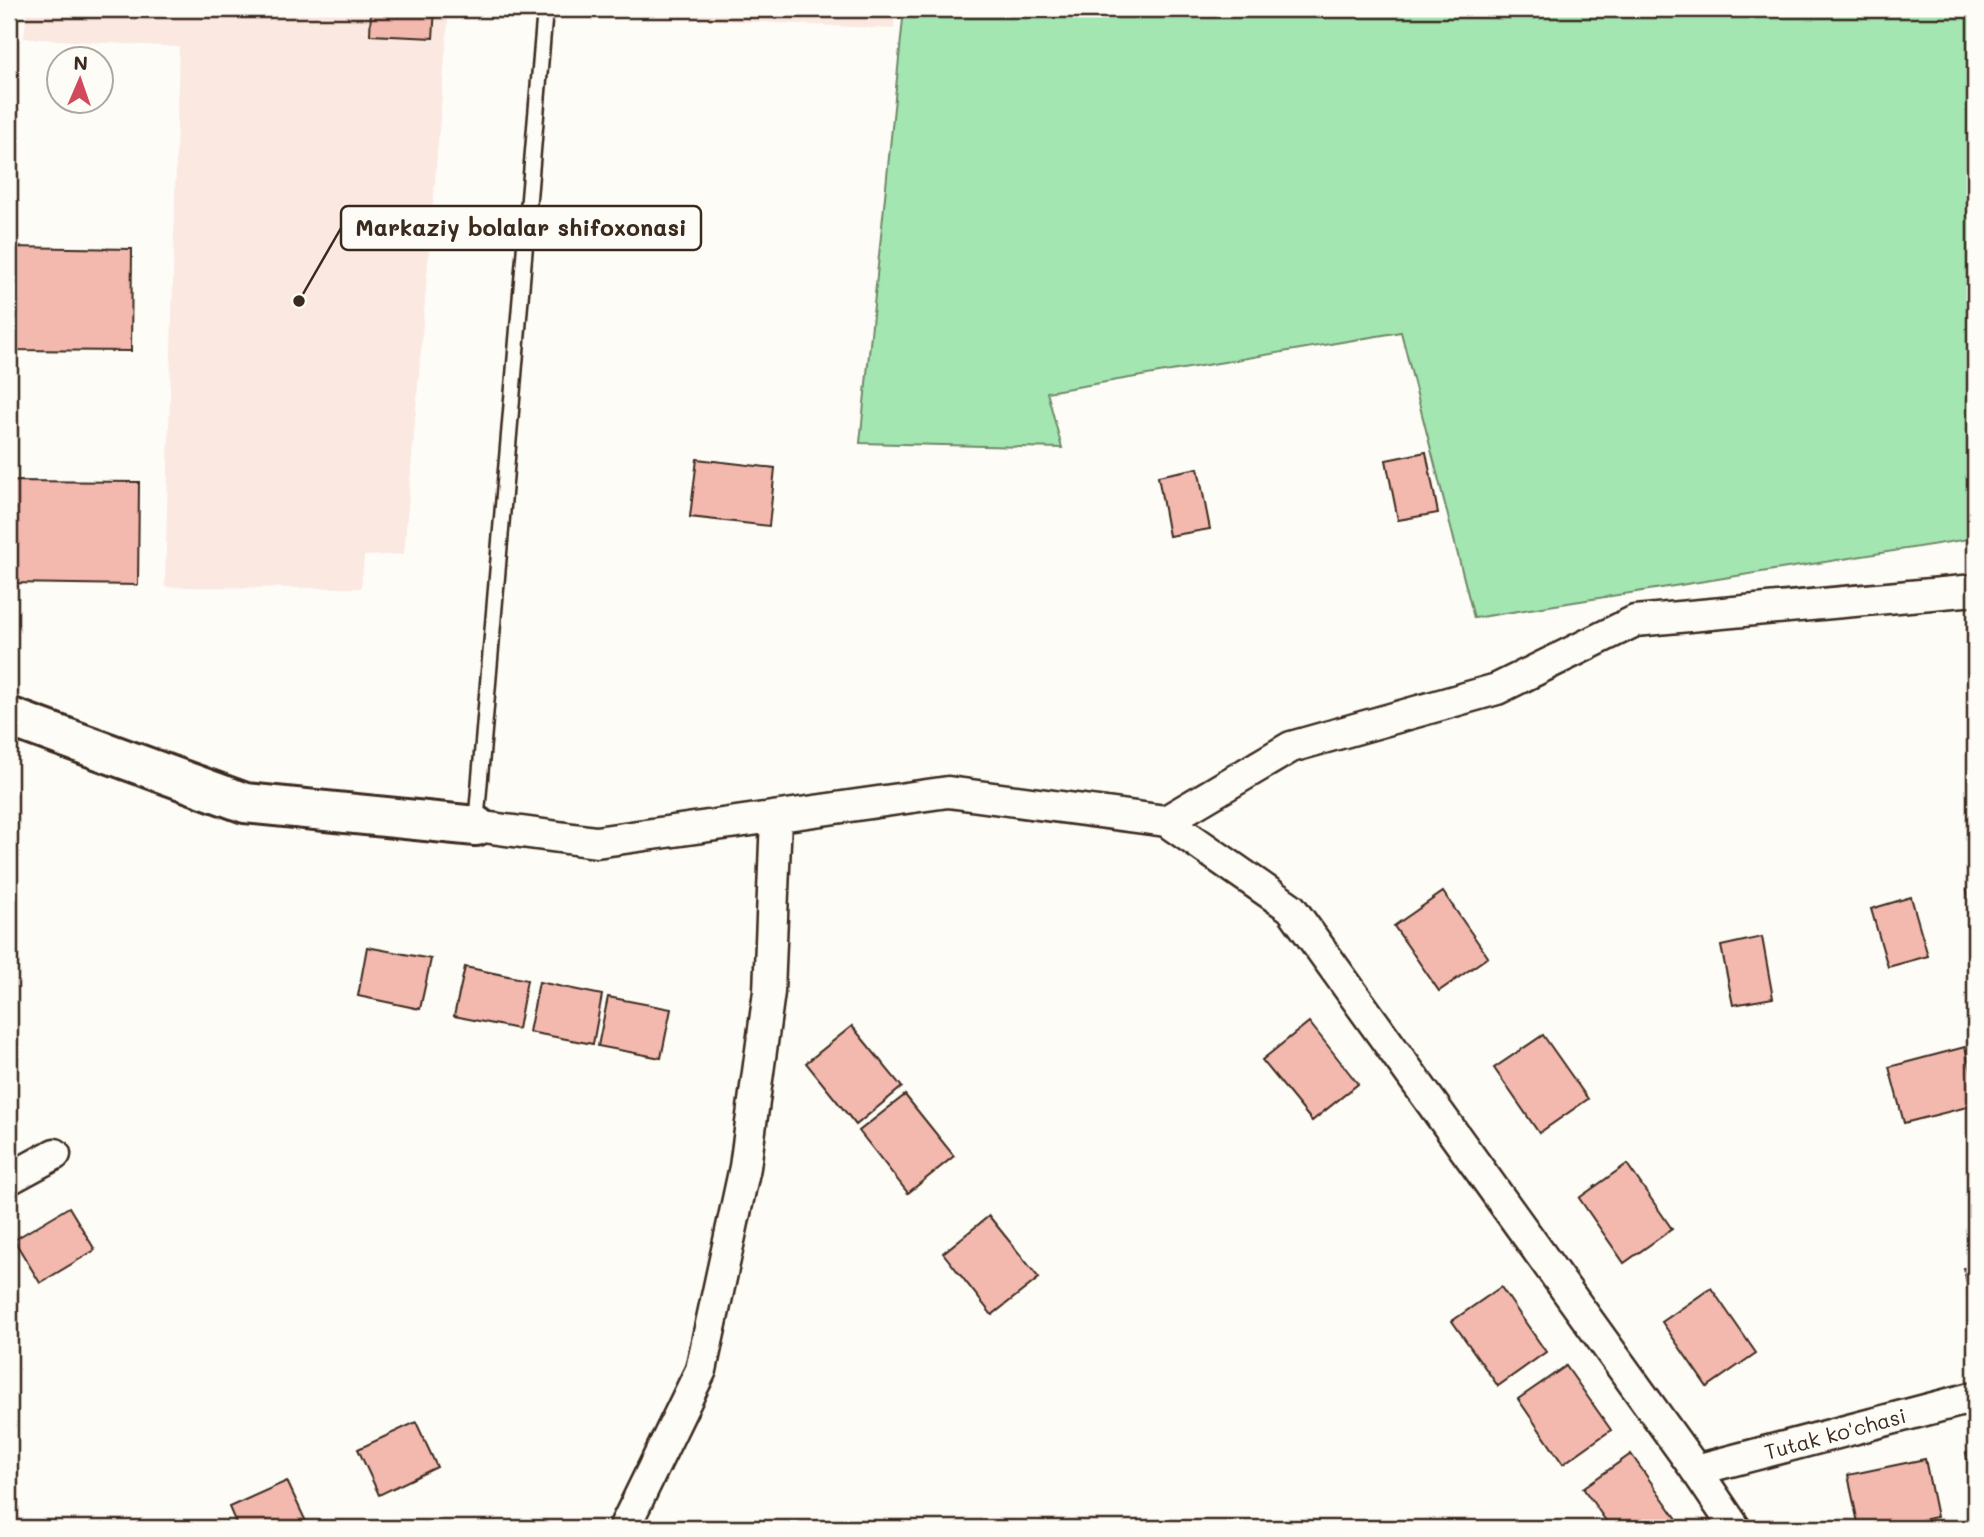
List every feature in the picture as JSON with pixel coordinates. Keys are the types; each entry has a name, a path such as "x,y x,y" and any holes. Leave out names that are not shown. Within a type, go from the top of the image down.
{"street":[{"path":"1166,821 1291,747 1497,689 1635,621 1975,590"},
{"path":"9,717 245,803 476,826 596,842 948,792 1166,821 1291,908 1735,1528"},
{"path":"624,1528 701,1370 745,1167 769,992 776,817"},
{"path":"9,1180 55,1154"},
{"name":"Tutak ko'chasi","path":"1696,1470 1975,1397"}],"lane":[{"path":"476,826 545,9"}],"shaded area":[{"path":"27,9 449,9 404,554 364,556 361,588 165,587 179,47 24,38"},
{"path":"506,9 895,9 894,29"}],"green space":[{"path":"904,9 1975,9 1975,538 1474,618 1401,332 1047,392 1062,448 860,443"}],"building":[{"path":"371,9 435,9 433,38 370,35"},
{"path":"9,247 132,249 131,351 9,350"},
{"path":"1426,452 1438,513 1398,520 1386,460"},
{"path":"697,459 775,468 769,526 690,517"},
{"path":"1198,468 1210,529 1169,536 1158,476"},
{"path":"9,481 139,482 138,585 9,583"},
{"path":"1975,887 1975,929 1967,889"},
{"path":"1443,892 1488,957 1439,991 1394,926"},
{"path":"1911,897 1928,956 1888,967 1871,909"},
{"path":"1762,937 1773,998 1733,1005 1721,946"},
{"path":"367,947 431,959 420,1009 358,996"},
{"path":"465,967 527,980 518,1029 454,1016"},
{"path":"539,982 602,995 593,1044 529,1032"},
{"path":"608,997 671,1009 661,1058 598,1046"},
{"path":"1309,1022 1358,1084 1312,1121 1262,1060"},
{"path":"852,1026 902,1087 856,1125 806,1063"},
{"path":"1543,1035 1588,1099 1539,1133 1494,1068"},
{"path":"1965,1047 1975,1085 1975,1105 1904,1123 1889,1067"},
{"path":"905,1095 954,1156 908,1193 859,1131"},
{"path":"1627,1164 1672,1229 1624,1263 1579,1198"},
{"path":"69,1207 95,1250 40,1283 14,1240"},
{"path":"989,1216 1039,1278 992,1315 943,1253"},
{"path":"1975,1266 1975,1326 1964,1268"},
{"path":"1501,1287 1546,1352 1498,1386 1452,1321"},
{"path":"1711,1288 1756,1353 1707,1387 1662,1322"},
{"path":"1566,1366 1611,1430 1563,1464 1518,1399"},
{"path":"416,1422 437,1467 379,1495 358,1449"},
{"path":"1975,1452 1975,1501 1966,1453"},
{"path":"1631,1454 1677,1519 1663,1528 1611,1528 1583,1488"},
{"path":"1925,1459 1937,1517 1880,1528 1859,1528 1848,1475"},
{"path":"287,1481 308,1526 238,1528 229,1507"}],"place":[{"name":"Markaziy bolalar shifoxonasi","path":"299,301"}]}
